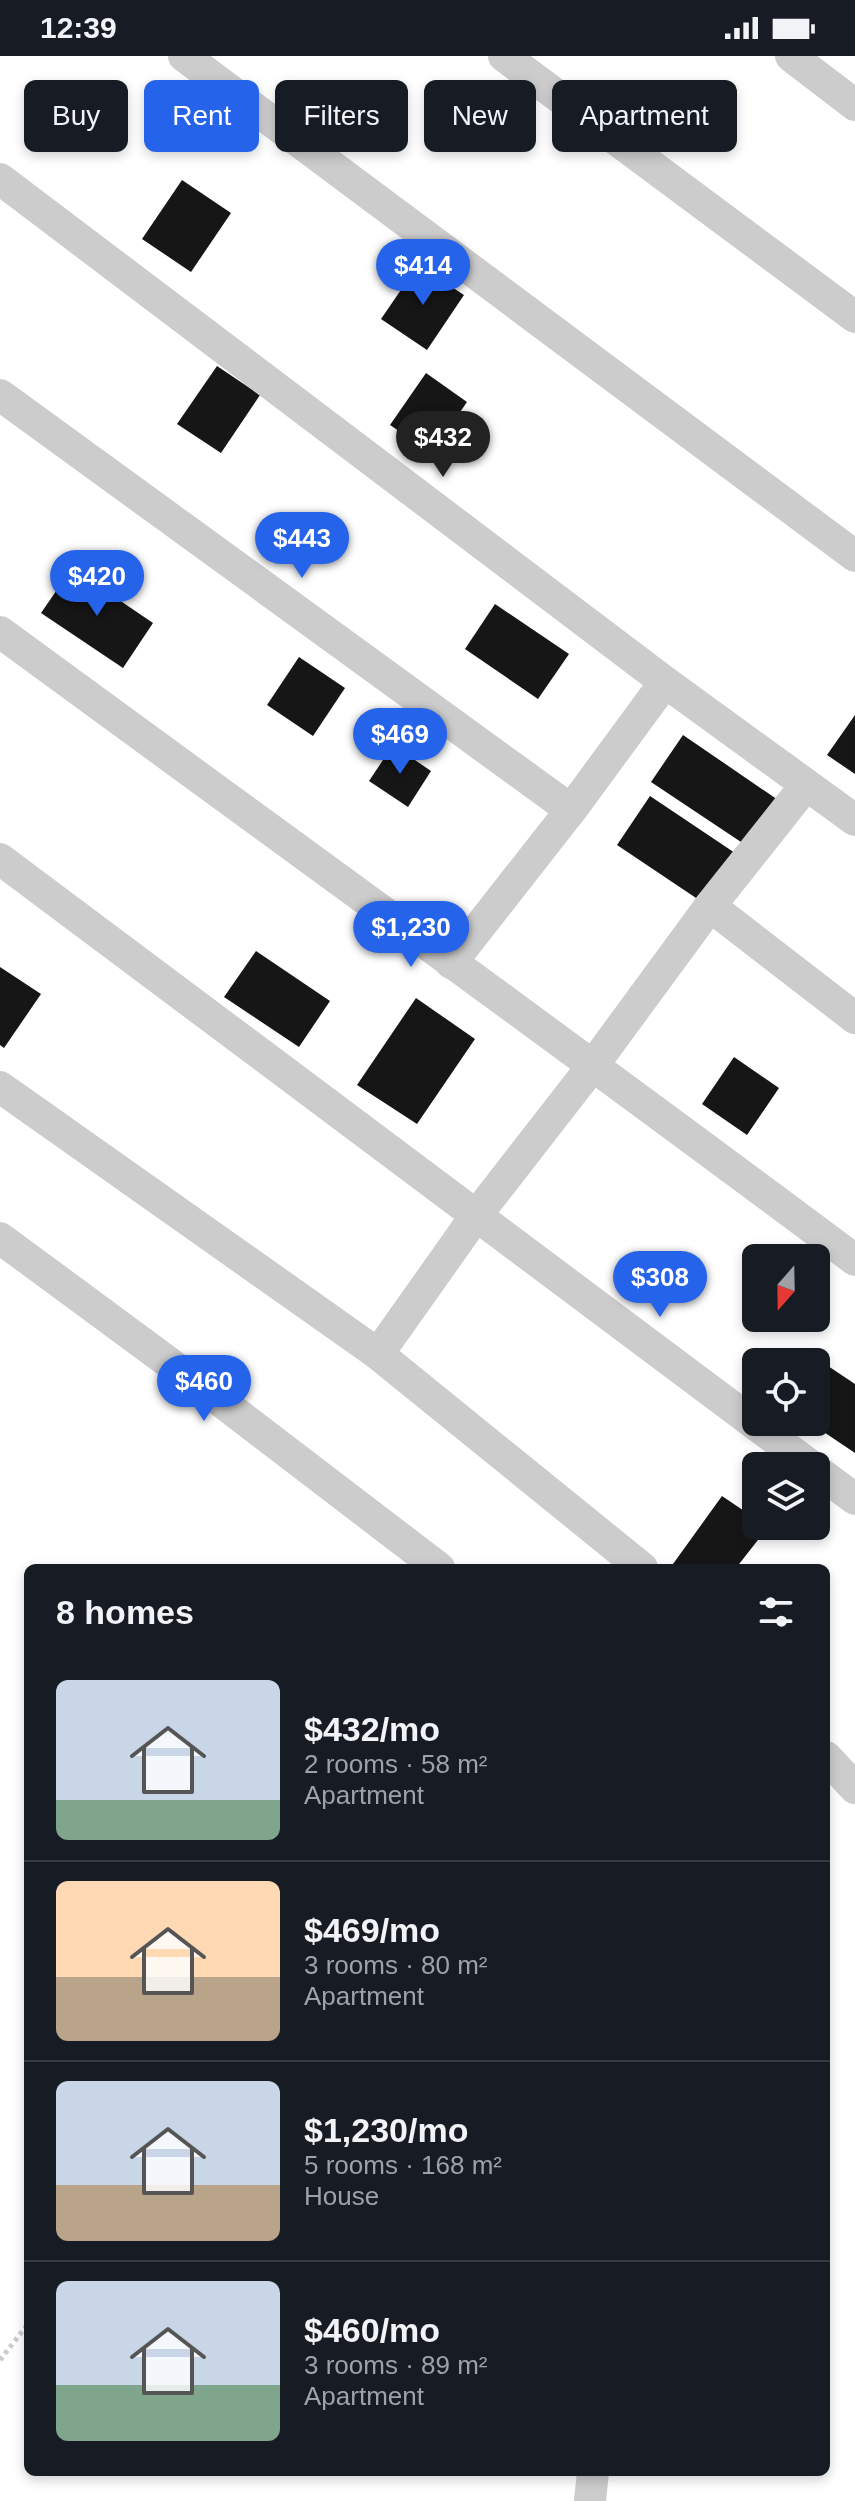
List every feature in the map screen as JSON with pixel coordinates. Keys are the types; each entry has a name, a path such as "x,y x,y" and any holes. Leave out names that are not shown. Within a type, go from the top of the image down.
{"street":[{"path":"184,56 855,556"},
{"path":"504,56 855,317"},
{"path":"791,56 855,105"},
{"path":"0,179 665,682 855,820"},
{"path":"0,395 571,810"},
{"path":"0,632 451,963 594,1064 855,1260"},
{"path":"451,963 571,810 665,682"},
{"path":"378,1354 475,1217 594,1064 710,906 806,785"},
{"path":"0,859 792,1452"},
{"path":"710,906 855,1018"},
{"path":"0,1087 378,1354 637,1564"},
{"path":"0,1238 434,1564"},
{"path":"830,1480 855,1499"},
{"path":"830,1761 855,1788"},
{"path":"590,2501 593,2476"}],"path":[{"path":"0,2360 24,2329"}],"building":[{"path":"182,180 231,213 191,272 142,239"},
{"path":"418,265 464,295 427,350 381,319"},
{"path":"217,366 260,395 221,453 177,424"},
{"path":"426,373 467,402 432,453 390,425"},
{"path":"72,568 153,623 123,668 41,613"},
{"path":"495,604 569,654 538,699 465,649"},
{"path":"299,657 345,688 313,736 267,705"},
{"path":"855,715 855,774 827,755"},
{"path":"683,735 781,802 750,848 651,782"},
{"path":"393,745 431,771 408,807 369,781"},
{"path":"650,796 738,855 705,904 617,845"},
{"path":"256,951 330,1001 299,1047 224,997"},
{"path":"0,967 41,994 4,1048 0,1045"},
{"path":"416,998 475,1039 417,1124 357,1085"},
{"path":"734,1057 779,1088 747,1135 702,1104"},
{"path":"830,1367 855,1384 855,1453 830,1436"},
{"path":"722,1496 742,1510 742,1540 758,1540 739,1564 673,1564"}]}
